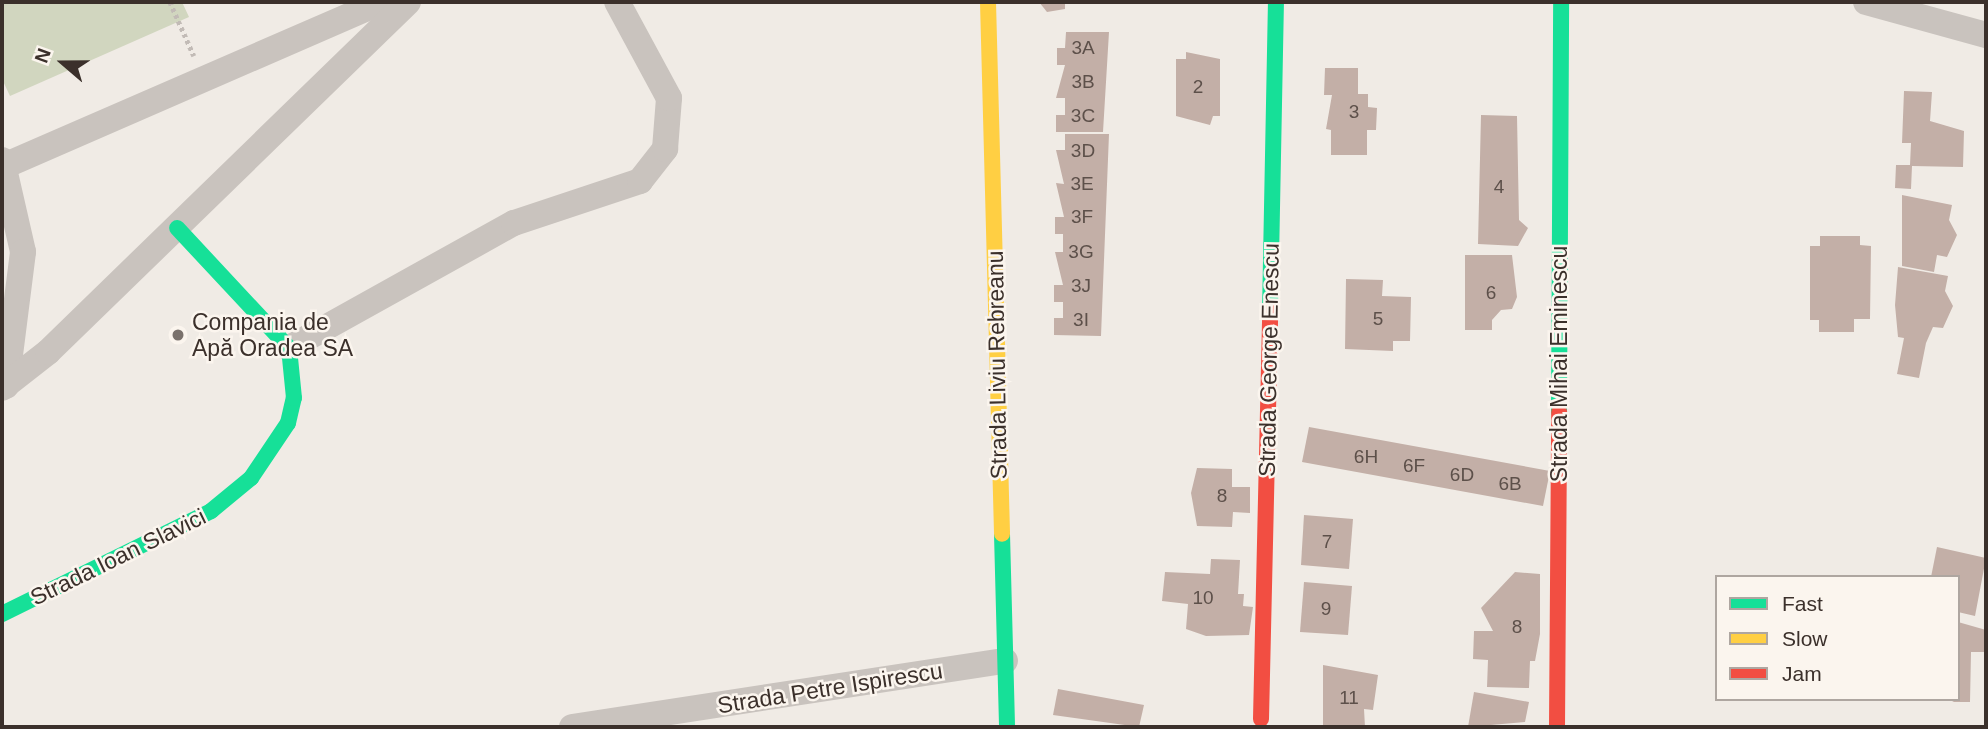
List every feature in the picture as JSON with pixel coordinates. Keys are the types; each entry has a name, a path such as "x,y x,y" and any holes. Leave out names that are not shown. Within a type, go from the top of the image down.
{"street":[{"path":"4,387 23,252 3,163 381,2"},
{"path":"4,387 177,229 408,2"},
{"path":"177,229 289,348 514,223 640,181 665,149 669,98 617,2"},
{"name":"Strada Liviu Rebreanu","path":"988,2 1007,727"},
{"name":"Strada George Enescu","path":"1261,719 1276,2"},
{"name":"Strada Mihai Eminescu","path":"1558,727 1561,2"},
{"path":"1866,2 1986,35"},
{"name":"Strada Ioan Slavici","path":"2,614 211,511 251,478 288,423 294,398 289,348"},
{"name":"Strada Petre Ispirescu","path":"572,727 1005,662"}],"path":[{"path":"170,2 203,76"}],"green space":[{"path":"2,2 182,2 189,17 10,96 2,79"}],"building":[{"path":"1039,2 1065,2 1065,9 1047,12"},
{"path":"1066,32 1109,32 1103,132 1056,132 1056,115 1065,115 1065,98 1056,98 1065,65 1057,65 1057,48 1065,48"},
{"path":"1186,52 1220,59 1220,116 1213,116 1210,125 1176,116 1176,59 1186,59"},
{"path":"1325,68 1358,68 1358,94 1368,94 1368,107 1377,108 1376,130 1367,130 1367,155 1331,155 1331,130 1326,129 1332,95 1324,95"},
{"path":"1904,91 1932,92 1930,121 1964,131 1963,167 1912,166 1911,189 1895,188 1896,165 1910,165 1911,143 1902,143"},
{"path":"1481,115 1517,116 1519,220 1528,228 1518,246 1478,244"},
{"path":"1065,134 1109,134 1101,336 1054,335 1054,318 1063,318 1063,302 1054,302 1054,285 1063,285 1055,252 1063,252 1063,234 1055,234 1055,217 1064,217 1056,183 1064,184 1056,150 1065,150"},
{"path":"1902,195 1952,205 1949,220 1957,235 1947,257 1937,255 1934,272 1902,266"},
{"path":"1820,236 1860,236 1860,245 1871,246 1870,319 1854,319 1854,332 1819,332 1819,320 1810,320 1810,246 1820,246"},
{"path":"1465,255 1512,255 1517,297 1512,309 1501,310 1492,320 1492,330 1465,330"},
{"path":"1898,267 1948,276 1945,291 1953,306 1943,328 1933,327 1926,343 1919,378 1897,374 1904,338 1898,337 1895,305"},
{"path":"1346,279 1383,280 1382,296 1411,297 1410,341 1393,341 1393,351 1345,349"},
{"path":"1309,427 1550,471 1543,506 1302,462"},
{"path":"1197,468 1232,469 1232,487 1250,487 1250,513 1233,512 1232,527 1197,526 1191,493"},
{"path":"1304,515 1353,519 1349,569 1301,565"},
{"path":"1937,547 1986,558 1975,616 1960,612 1960,575 1931,575"},
{"path":"1211,559 1240,560 1238,594 1244,594 1243,606 1253,607 1249,635 1206,636 1186,629 1188,604 1162,601 1165,572 1210,574"},
{"path":"1515,572 1540,574 1540,634 1535,661 1530,661 1529,688 1487,687 1488,660 1473,659 1474,631 1493,631 1481,608"},
{"path":"1304,582 1352,586 1348,635 1300,632"},
{"path":"1960,623 1986,630 1986,652 1971,652 1970,702 1952,702 1960,701"},
{"path":"1323,665 1378,675 1373,710 1364,709 1365,727 1323,727"},
{"path":"1058,689 1144,705 1139,727 1053,715"},
{"path":"1474,692 1529,702 1525,722 1468,727"}],"traffic: fast":[{"path":"1270,312 1276,2"},
{"path":"1559,412 1561,2"},
{"path":"2,614 211,511 251,478 288,423 294,398 289,348 177,228"},
{"path":"1002,534 1007,727"}],"traffic: slow":[{"path":"988,2 1002,534"}],"traffic: jam":[{"path":"1261,719 1270,312"},
{"path":"1557,727 1559,412"}],"place":[{"name":"Compania de Apă Oradea SA","path":"178,335"}]}
